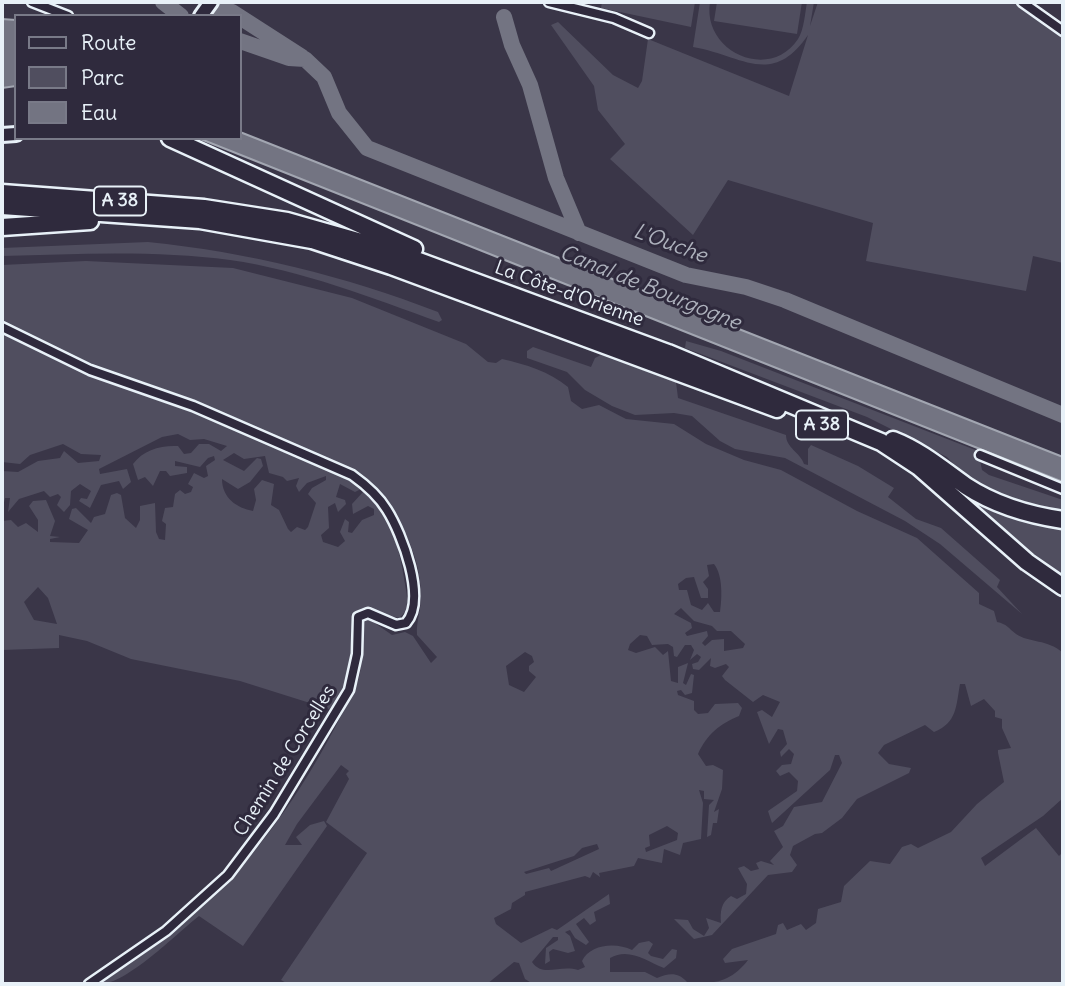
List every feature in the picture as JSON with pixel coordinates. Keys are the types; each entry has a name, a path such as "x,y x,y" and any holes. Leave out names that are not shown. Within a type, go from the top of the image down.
{"highway":[{"path":"174,140 511,295"},
{"name":"La Côte-d'Orienne","path":"2,193 204,208 287,220 377,246 511,295 805,408 871,437 908,459 1027,562 1063,587"},
{"name":"La Côte-d'Orienne","path":"2,206 162,217 241,226 339,248 824,426 873,447 906,468 1020,566 1063,596"},
{"path":"2,227 162,217"},
{"path":"805,408 912,449 968,487 1002,504 1063,520"}],"street":[{"path":"32,2 63,14"},
{"path":"548,2 605,15 649,33"},
{"path":"1022,2 1063,31"},
{"name":"Chemin de Corcelles","path":"2,327 90,370 278,441 361,482 386,508 402,539 414,592 414,609 406,623 396,625 368,613 358,617 357,654 348,690 297,778 228,875 166,931 89,984"},
{"path":"980,455 1063,489"}],"green space":[{"path":"602,2 695,2 691,27 601,8"},
{"path":"700,2 710,2 710,20 716,35 727,47 740,55 756,59 771,58 786,52 798,39 807,2 814,2 810,26 818,2 1022,2 1063,25 1063,263 1033,256 1026,291 866,261 873,223 728,180 693,235 610,159 625,144 598,110 594,86 551,25 558,22 613,75 638,88 642,81 648,39 789,96 808,35 795,51 782,60 768,64 741,61 693,47"},
{"path":"717,2 802,2 797,34 714,21"},
{"path":"148,242 222,252 295,267 403,299 438,312 442,320 439,322 310,278 230,260 145,254 2,256 2,248"},
{"path":"86,261 233,268 352,298 466,344 488,362 496,363 502,359 545,373 568,387 571,401 582,409 599,405 626,419 674,424 706,444 744,460 781,470 857,511 917,538 979,593 979,604 994,611 997,622 1021,637 1051,645 1063,653 1063,798 1043,816 981,858 985,866 1036,828 1059,856 1063,852 1063,984 533,984 525,979 519,963 514,962 487,984 288,984 281,980 367,853 326,822 349,779 346,774 349,771 341,765 297,824 285,845 302,845 296,837 310,825 324,821 327,826 243,946 199,916 124,976 100,984 155,946 194,914 230,879 273,828 327,743 357,683 361,667 361,634 364,620 369,619 392,635 405,632 413,636 431,663 437,657 417,635 421,602 416,559 391,509 366,481 352,469 194,400 71,356 2,322 2,265","holes":["714,564 719,574 720,612 714,612 708,603 702,610 691,605 687,590 679,590 678,584 686,578 694,577 701,598 708,598 708,589 703,582 709,576 707,565","681,608 694,621 712,626 717,631 731,631 745,644 743,648 724,651 724,639 712,640 705,646 702,643 708,636 707,631 687,636 685,633 692,628 691,623 674,614","640,635 647,636 652,645 668,644 673,647 674,656 677,657 685,645 691,645 694,650 690,660 697,654 701,657 698,662 692,664 693,669 699,670 711,658 710,666 715,668 726,664 729,667 722,676 753,702 763,695 780,702 772,717 762,710 757,712 769,744 778,729 783,730 787,744 780,752 781,757 789,749 794,754 791,764 782,765 776,771 780,776 789,772 798,781 797,791 768,811 772,823 830,770 835,755 839,755 842,763 822,802 794,807 783,826 774,831 783,847 770,861 774,865 761,861 756,863 759,869 751,871 744,866 738,868 747,884 746,894 737,899 731,896 725,901 721,911 721,923 706,918 709,928 704,936 693,929 688,920 674,919 694,939 712,935 768,875 792,872 797,865 790,855 793,846 822,833 842,818 857,799 909,773 911,768 889,764 878,753 884,745 925,725 934,732 947,724 954,713 960,684 965,684 971,706 984,699 995,711 995,717 1002,719 1002,728 1011,748 998,750 1004,782 977,804 951,832 918,848 911,844 902,847 890,864 870,861 844,886 841,902 818,909 816,923 806,930 801,924 787,930 783,923 778,925 776,934 732,949 723,959 725,963 748,960 735,973 721,980 697,983 687,982 673,974 657,978 645,972 610,972 610,958 617,955 631,954 664,968 676,958 677,950 672,949 663,959 651,956 648,953 653,944 649,941 639,943 632,950 611,945 597,948 586,955 582,961 585,967 578,970 541,969 532,962 553,937 558,937 558,940 546,948 545,964 550,961 549,952 553,949 568,953 575,951 570,936 565,932 570,930 575,938 586,945 589,942 576,924 584,918 590,925 596,921 594,912 610,904 609,894 557,930 552,928 521,943 496,924 494,918 511,909 512,903 525,895 525,892 585,876 590,878 593,872 600,877 599,873 634,866 638,858 662,863 664,849 680,855 683,843 701,839 703,803 699,790 704,791 704,799 714,800 709,805 707,837 711,835 713,823 717,823 719,809 714,812 722,789 723,770 713,765 706,766 698,754 710,735 726,722 739,716 742,708 738,703 715,704 708,713 698,714 694,710 694,701 678,695 677,691 681,690 685,695 692,693 694,675 691,674 686,685 683,683 688,663 678,667 678,683 671,681 668,651 663,655 655,647 636,653 628,650 630,644","525,652 532,656 534,662 529,666 529,671 536,677 524,692 509,685 506,666","667,826 678,833 677,840 646,852 645,848 650,846 649,835","597,844 599,849 551,871 549,868 526,874 524,872 574,856 582,848"]},
{"path":"2,332 88,375 230,426 351,478 361,489 355,492 340,484 336,497 345,500 346,504 338,512 335,503 328,507 329,528 321,535 323,542 338,547 345,541 340,532 345,519 349,522 348,532 352,533 362,520 374,515 374,509 368,506 353,514 352,504 363,492 380,510 392,531 407,594 406,610 399,618 362,608 351,615 351,652 347,679 337,701 329,709 240,681 131,659 87,641 59,635 59,648 2,650 2,521 11,520 18,527 26,523 38,532 38,520 29,506 33,501 46,500 55,521 50,536 60,537 50,539 50,542 79,543 88,530 69,519 72,509 76,508 91,523 94,517 105,514 111,495 117,493 121,495 125,518 136,528 140,520 140,506 155,503 156,532 159,539 165,540 166,524 162,521 165,508 173,507 175,494 180,490 185,494 191,492 193,487 188,484 194,473 204,478 208,476 206,466 215,460 214,456 208,458 200,467 175,461 175,466 187,467 187,473 170,476 166,471 160,471 153,486 145,477 138,480 133,464 147,452 165,446 178,446 184,454 191,453 199,444 209,444 221,451 227,446 204,439 190,440 178,434 162,437 99,469 100,474 127,469 131,482 123,489 119,481 101,485 90,508 79,501 81,498 87,499 91,491 80,484 71,491 70,505 64,512 57,505 61,497 58,494 50,497 44,491 19,499 8,512 10,498 5,498 2,511 2,471 18,472 38,461 60,458 64,451 78,463 99,461 101,455 81,454 63,444 30,455 20,464 2,462","holes":["234,453 244,459 265,456 269,473 287,481 299,478 296,486 299,492 307,483 326,476 326,480 312,488 308,494 316,503 305,530 297,527 291,532 279,510 271,505 274,484 262,480 254,489 256,500 253,511 241,507 228,497 222,479 238,489 250,482 263,466 261,459 257,458 244,471 223,460","38,587 48,598 57,624 34,620 24,602"]},
{"path":"686,341 721,351 978,451 982,470 989,475 1063,500 1063,508 1047,510 996,492 959,470 947,457 867,417 685,348"},
{"path":"533,347 591,367 595,358 601,355 676,382 678,398 786,435 788,443 804,464 808,465 808,449 811,445 858,466 894,488 888,497 916,519 941,528 1000,580 997,587 1022,614 940,544 905,521 785,458 735,449 720,441 692,416 674,413 635,415 612,406 585,390 567,372 527,358 527,351"},
{"path":"949,478 1063,525 1063,582 945,484"}],"water":[{"path":"2,19 14,20 14,86 2,88"},
{"path":"242,133 1063,457 1063,482 203,140 242,140"}],"waterway":[{"name":"L'Ouche","path":"163,2 178,14"},
{"name":"L'Ouche","path":"207,14 220,10 235,14"},
{"path":"504,17 512,45 530,85 556,178 579,233"},
{"name":"L'Ouche","path":"242,18 302,57"},
{"name":"L'Ouche","path":"242,42 289,58 305,59 324,77 339,113 367,148 686,275 746,287 785,300 1063,415"}],"water label":[{"name":"Canal de Bourgogne","path":"650,288"}]}
